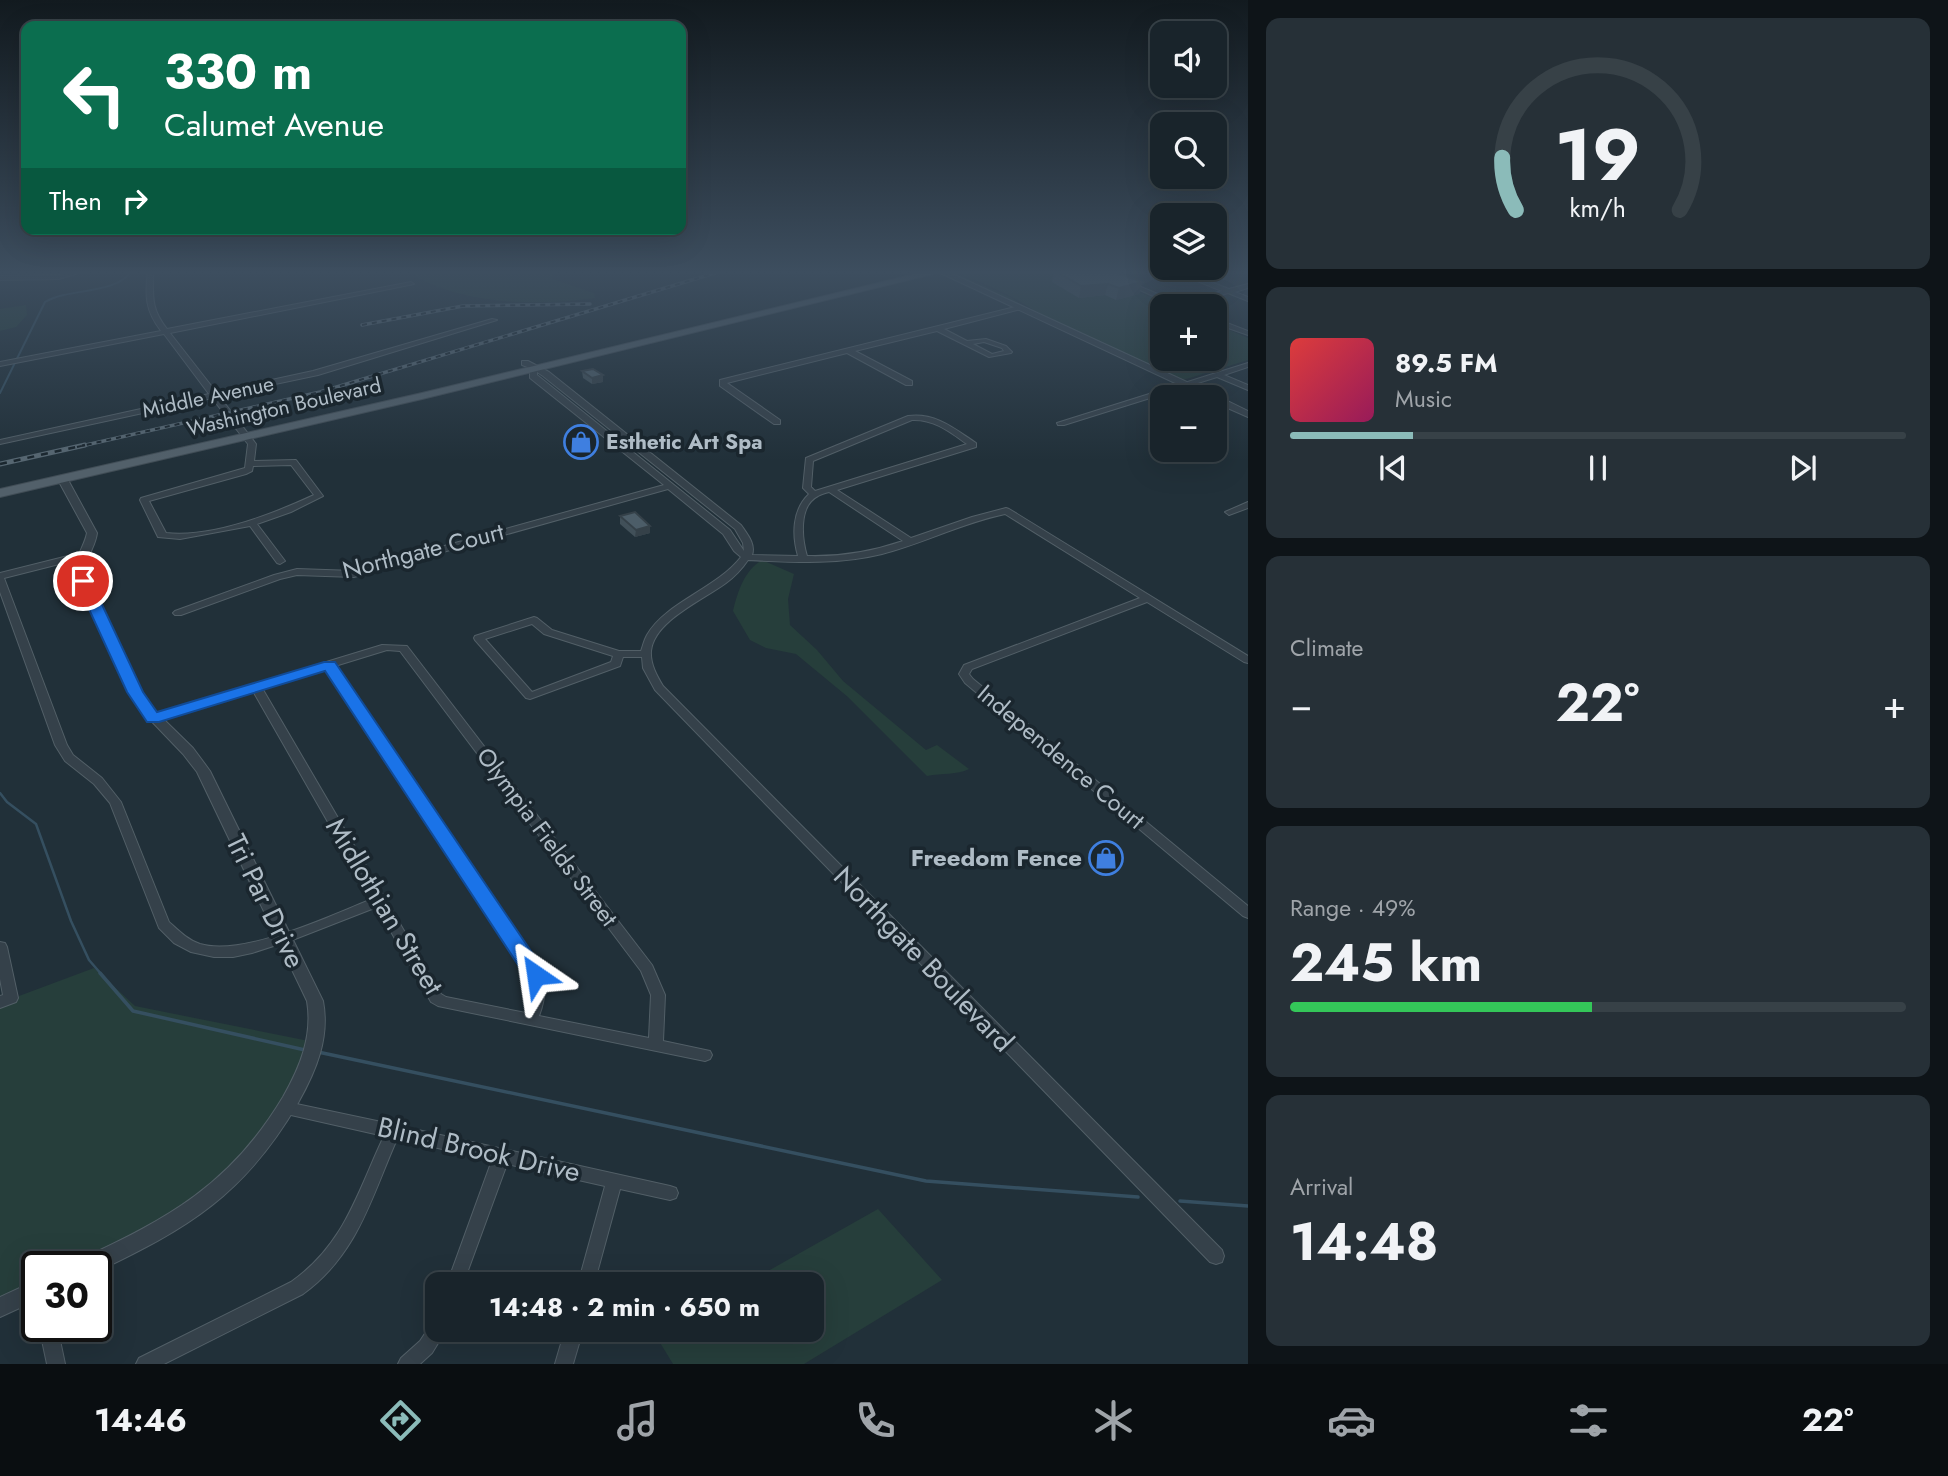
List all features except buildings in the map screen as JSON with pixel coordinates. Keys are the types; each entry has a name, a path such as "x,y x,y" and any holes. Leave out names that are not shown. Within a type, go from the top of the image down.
{"main road":[{"name":"Washington Boulevard","path":"529,366 657,334"},
{"name":"Washington Boulevard","path":"0,492 243,432 667,334"},
{"name":"Washington Boulevard","path":"0,483 170,445 243,432"},
{"path":"62,478 80,467 170,445"}],"street":[{"path":"0,364 157,334"},
{"path":"166,334 252,444 250,464 243,472 143,502 163,536 253,525 319,496 293,462 250,464"},
{"name":"Middle Avenue","path":"0,442 315,373 448,334"},
{"path":"777,422 724,386 723,382 914,334"},
{"path":"948,334 965,343 991,356 1009,352 987,340 965,343"},
{"path":"1075,334 1185,384"},
{"path":"848,350 909,383"},
{"path":"1061,423 1248,365"},
{"path":"529,366 533,376 727,532 737,549 746,557 804,560 858,556 1006,511 1248,660"},
{"path":"529,366 545,374 738,527 748,543 750,551 726,579 659,625 649,640 647,654 618,654 548,632 534,620 479,638 530,696 612,668 618,654"},
{"path":"1217,374 1248,388"},
{"path":"1227,404 1248,414"},
{"path":"804,560 798,546 802,505 814,494 973,445 933,420 911,418 812,458 808,462 807,488 814,494"},
{"name":"Tri Par Drive","path":"62,478 92,533 91,540 80,556 83,581 135,692 153,718 188,751 203,771 315,1001 318,1021 317,1037 307,1069 286,1108 250,1160 200,1207 151,1237 112,1255"},
{"name":"Northgate Court","path":"178,613 277,577 297,572 354,574 670,486"},
{"path":"829,488 910,542"},
{"path":"1229,512 1248,505"},
{"path":"253,525 280,561"},
{"path":"80,556 0,578 61,745 69,758 98,781 115,802 164,925 172,935 194,948 225,953 252,950 379,901"},
{"name":"Independence Court","path":"1148,598 968,667 964,674 969,681 1248,913"},
{"name":"Olympia Fields Street","path":"329,665 386,647 398,647 407,651 647,969 655,985 659,1004 656,1045"},
{"name":"Northgate Boulevard","path":"647,654 648,670 659,688 1216,1256"},
{"path":"153,718 329,665 533,968 539,990 538,1002 530,1019"},
{"name":"Midlothian Street","path":"256,687 436,998 443,1002 705,1055"},
{"path":"0,947 5,1000"},
{"name":"Blind Brook Drive","path":"286,1108 670,1193"},
{"path":"145,1364 297,1288 319,1273 342,1245 394,1130"},
{"path":"459,1272 502,1154"},
{"path":"589,1272 615,1180"},
{"path":"0,1307 21,1297"},
{"path":"51,1342 56,1364"},
{"path":"407,1364 429,1342"},
{"path":"564,1364 570,1342"}],"green space":[{"path":"1081,334 1150,334 1150,365"},
{"path":"1227,334 1238,334 1248,338 1248,360 1227,366"},
{"path":"1163,371 1212,371 1183,380"},
{"path":"762,560 794,574 788,599 790,625 817,650 843,681 926,750 937,745 969,769 927,776 848,697 796,654 766,648 750,640 733,611 746,576"},
{"path":"94,968 135,1006 309,1041 299,1069 280,1107 232,1171 148,1231 105,1251 21,1251 21,1290 0,1300 0,1007 19,999 19,996"},
{"path":"878,1209 942,1280 804,1364 673,1364 660,1342 824,1342 824,1272 766,1272"}],"waterway":[{"path":"0,393 29,334"},
{"path":"0,793 7,802 36,824 71,921 89,960 102,975"},
{"path":"100,973 133,1011 305,1050"},
{"path":"318,1052 926,1181 1138,1197"},
{"path":"1180,1201 1248,1206"}],"railway":[{"path":"77,447 320,392 514,334"},
{"path":"0,464 85,445"}],"place":[{"name":"Esthetic Art Spa","path":"581,442"},
{"name":"Freedom Fence","path":"1106,858"}],"route":[{"path":"83,581 135,692 153,718 329,665 536,975"}]}
